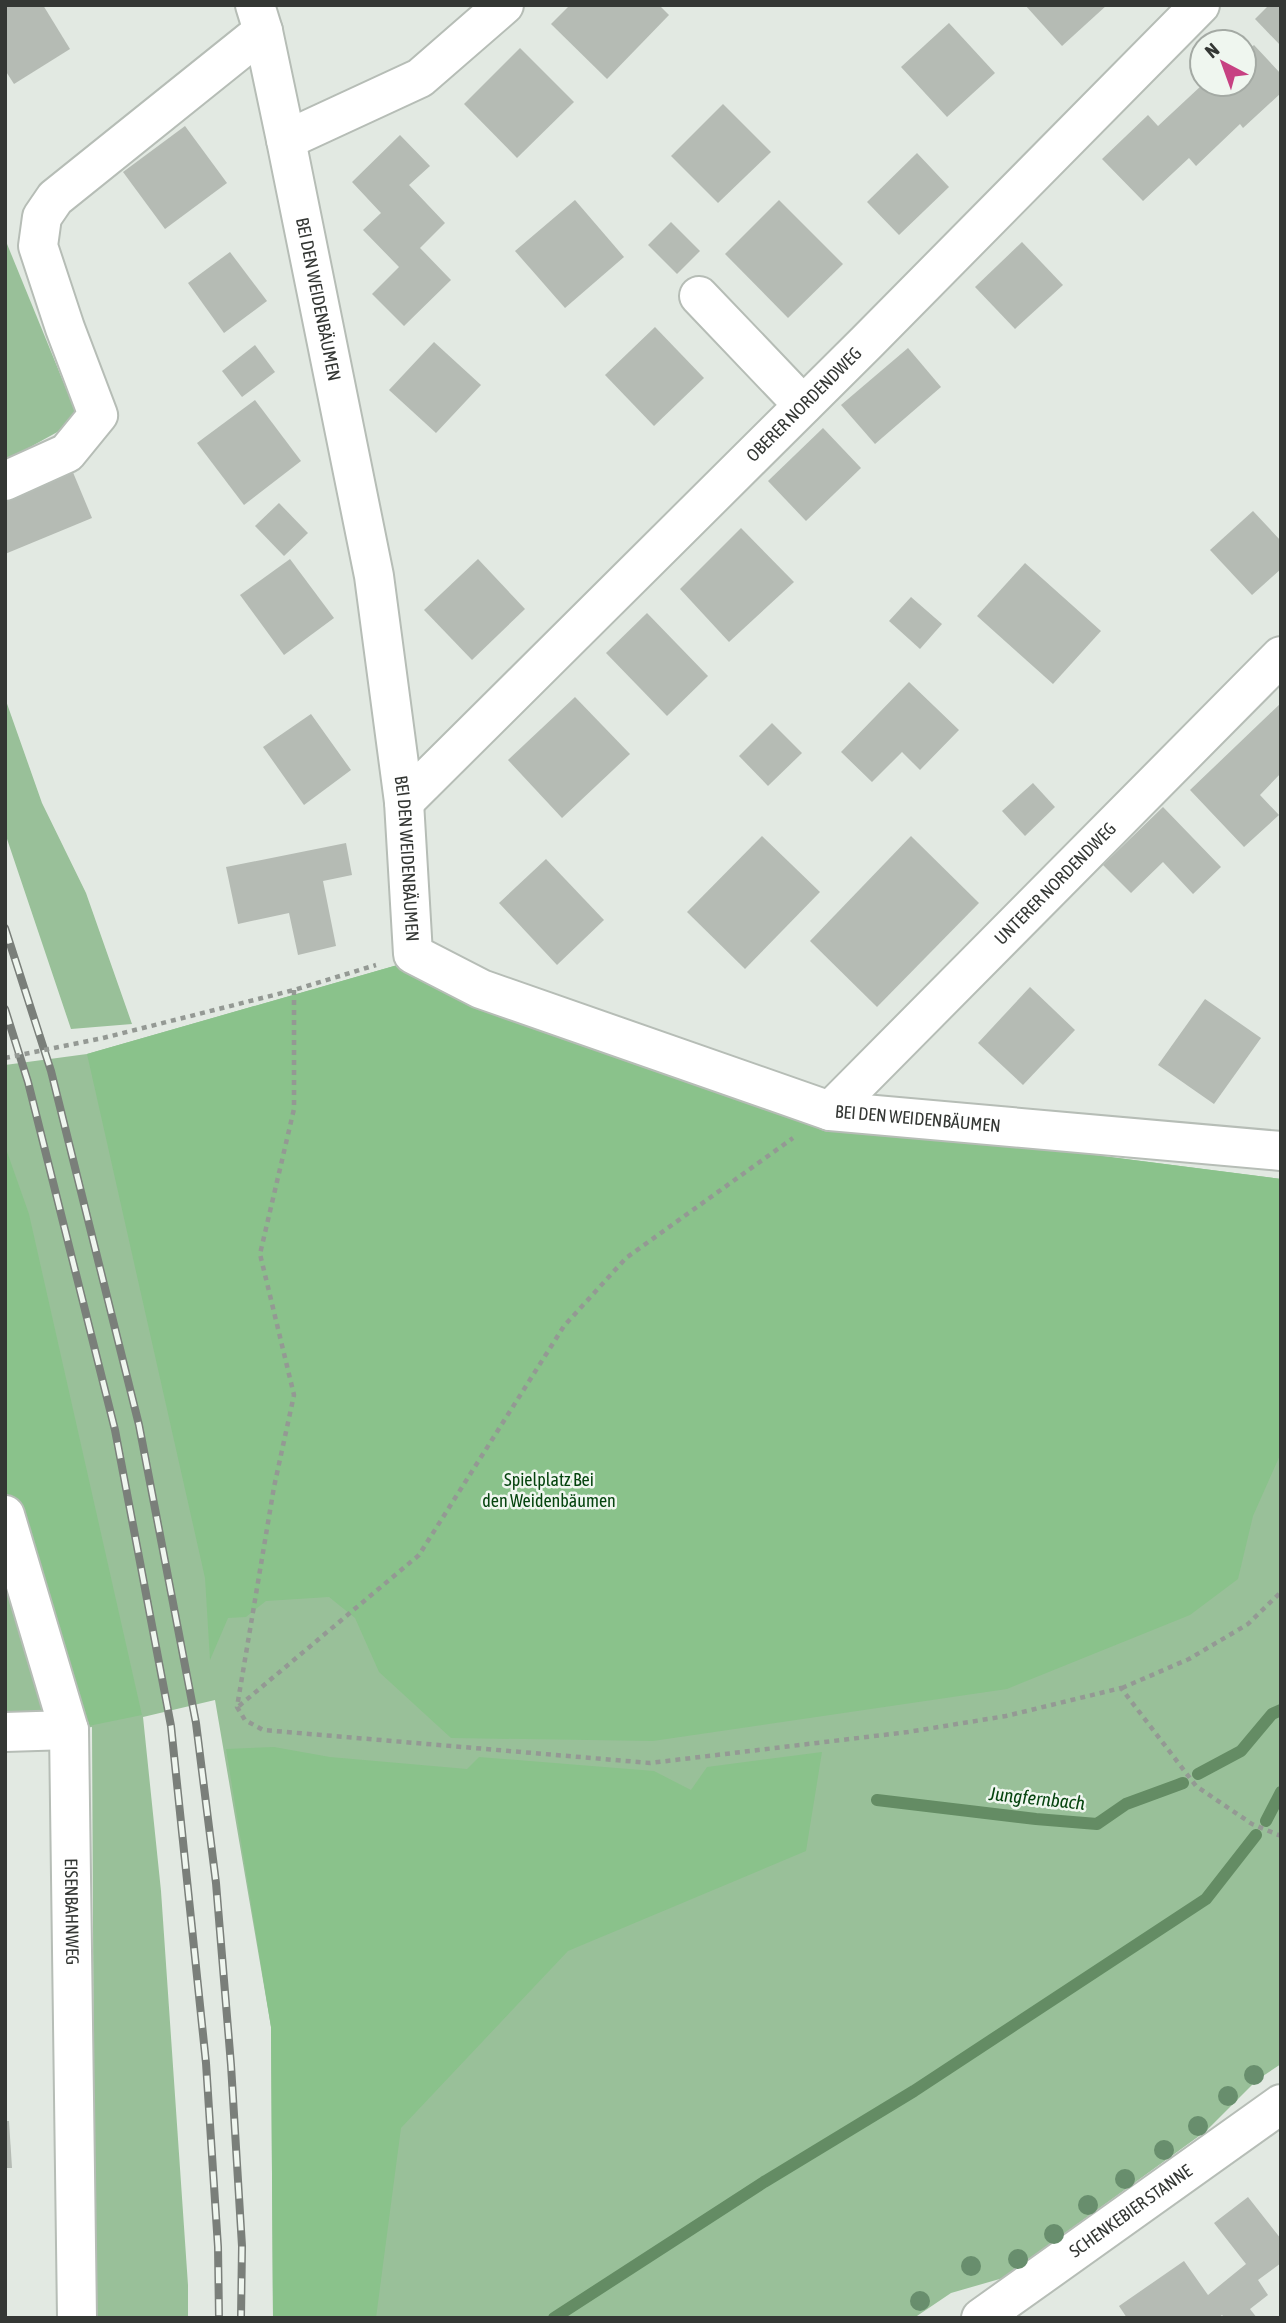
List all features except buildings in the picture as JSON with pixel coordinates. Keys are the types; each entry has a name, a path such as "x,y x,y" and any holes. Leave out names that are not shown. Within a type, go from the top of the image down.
{"street":[{"path":"286,140 420,78 504,5"},
{"name":"OBERER NORDENDWEG","path":"404,802 803,405 1199,5"},
{"path":"5,481 67,453 98,415 38,246 42,217 55,198 259,18"},
{"name":"BEI DEN WEIDENBÄUMEN","path":"259,18 374,576 404,802 413,954 481,989 830,1111 1281,1151"},
{"path":"699,296 803,405"},
{"name":"UNTERER NORDENDWEG","path":"830,1111 1281,656"},
{"name":"EISENBAHNWEG","path":"5,1516 69,1730 77,2318"},
{"path":"5,1732 69,1730"},
{"name":"SCHENKEBIER STANNE","path":"981,2318 1281,2104"}],"path":[{"path":"5,1058 103,1038 294,990 413,954"},
{"path":"294,990 294,1109 260,1254 294,1395 274,1487 237,1707 245,1720 263,1730 650,1763 945,1726 1006,1716 1121,1688 1189,1658 1248,1624 1281,1591"},
{"path":"237,1707 419,1555 564,1326 626,1258 830,1111"},
{"path":"1121,1688 1196,1786 1252,1824 1281,1836"}],"green space":[{"path":"5,239 79,420 5,461"},
{"path":"5,698 42,803 86,893 132,1024 71,1029 5,833"},
{"name":"Spielplatz Bei den Weidenbäumen","path":"401,964 828,1121 1281,1179 1281,2064 1257,2080 1206,2131 1025,2262 1010,2276 951,2293 914,2318 273,2318 271,2027 215,1700 143,1717 161,1891 188,2318 95,2318 92,1727 5,1734 5,1065 87,1054"},
{"name":"Spielplatz Bei den Weidenbäumen","path":"401,964 828,1121 1281,1179 1281,1453 1253,1516 1238,1579 1190,1615 1007,1689 653,1741 451,1738 379,1672 355,1618 329,1597 266,1601 246,1617 228,1618 210,1660 205,1578 87,1054"},
{"path":"5,1146 29,1214 142,1715 69,1730 5,1515"},
{"path":"274,1747 330,1757 467,1769 479,1757 654,1771 691,1790 707,1767 822,1752 806,1851 568,1951 401,2128 376,2318 273,2318 271,2027 226,1749"}],"waterway":[{"name":"Jungfernbach","path":"1198,1774 1241,1751 1272,1714 1281,1710"},
{"name":"Jungfernbach","path":"877,1800 1097,1824 1126,1804 1183,1783"},
{"path":"1266,1821 1281,1792"},
{"path":"554,2318 764,2182 914,2091 1206,1899 1256,1835"}],"railway":[{"path":"5,928 51,1071 139,1425 196,1723 216,1883 231,2065 242,2246 241,2318"},
{"path":"5,1009 28,1082 115,1430 171,1726 206,2063 218,2247 219,2318"}]}
